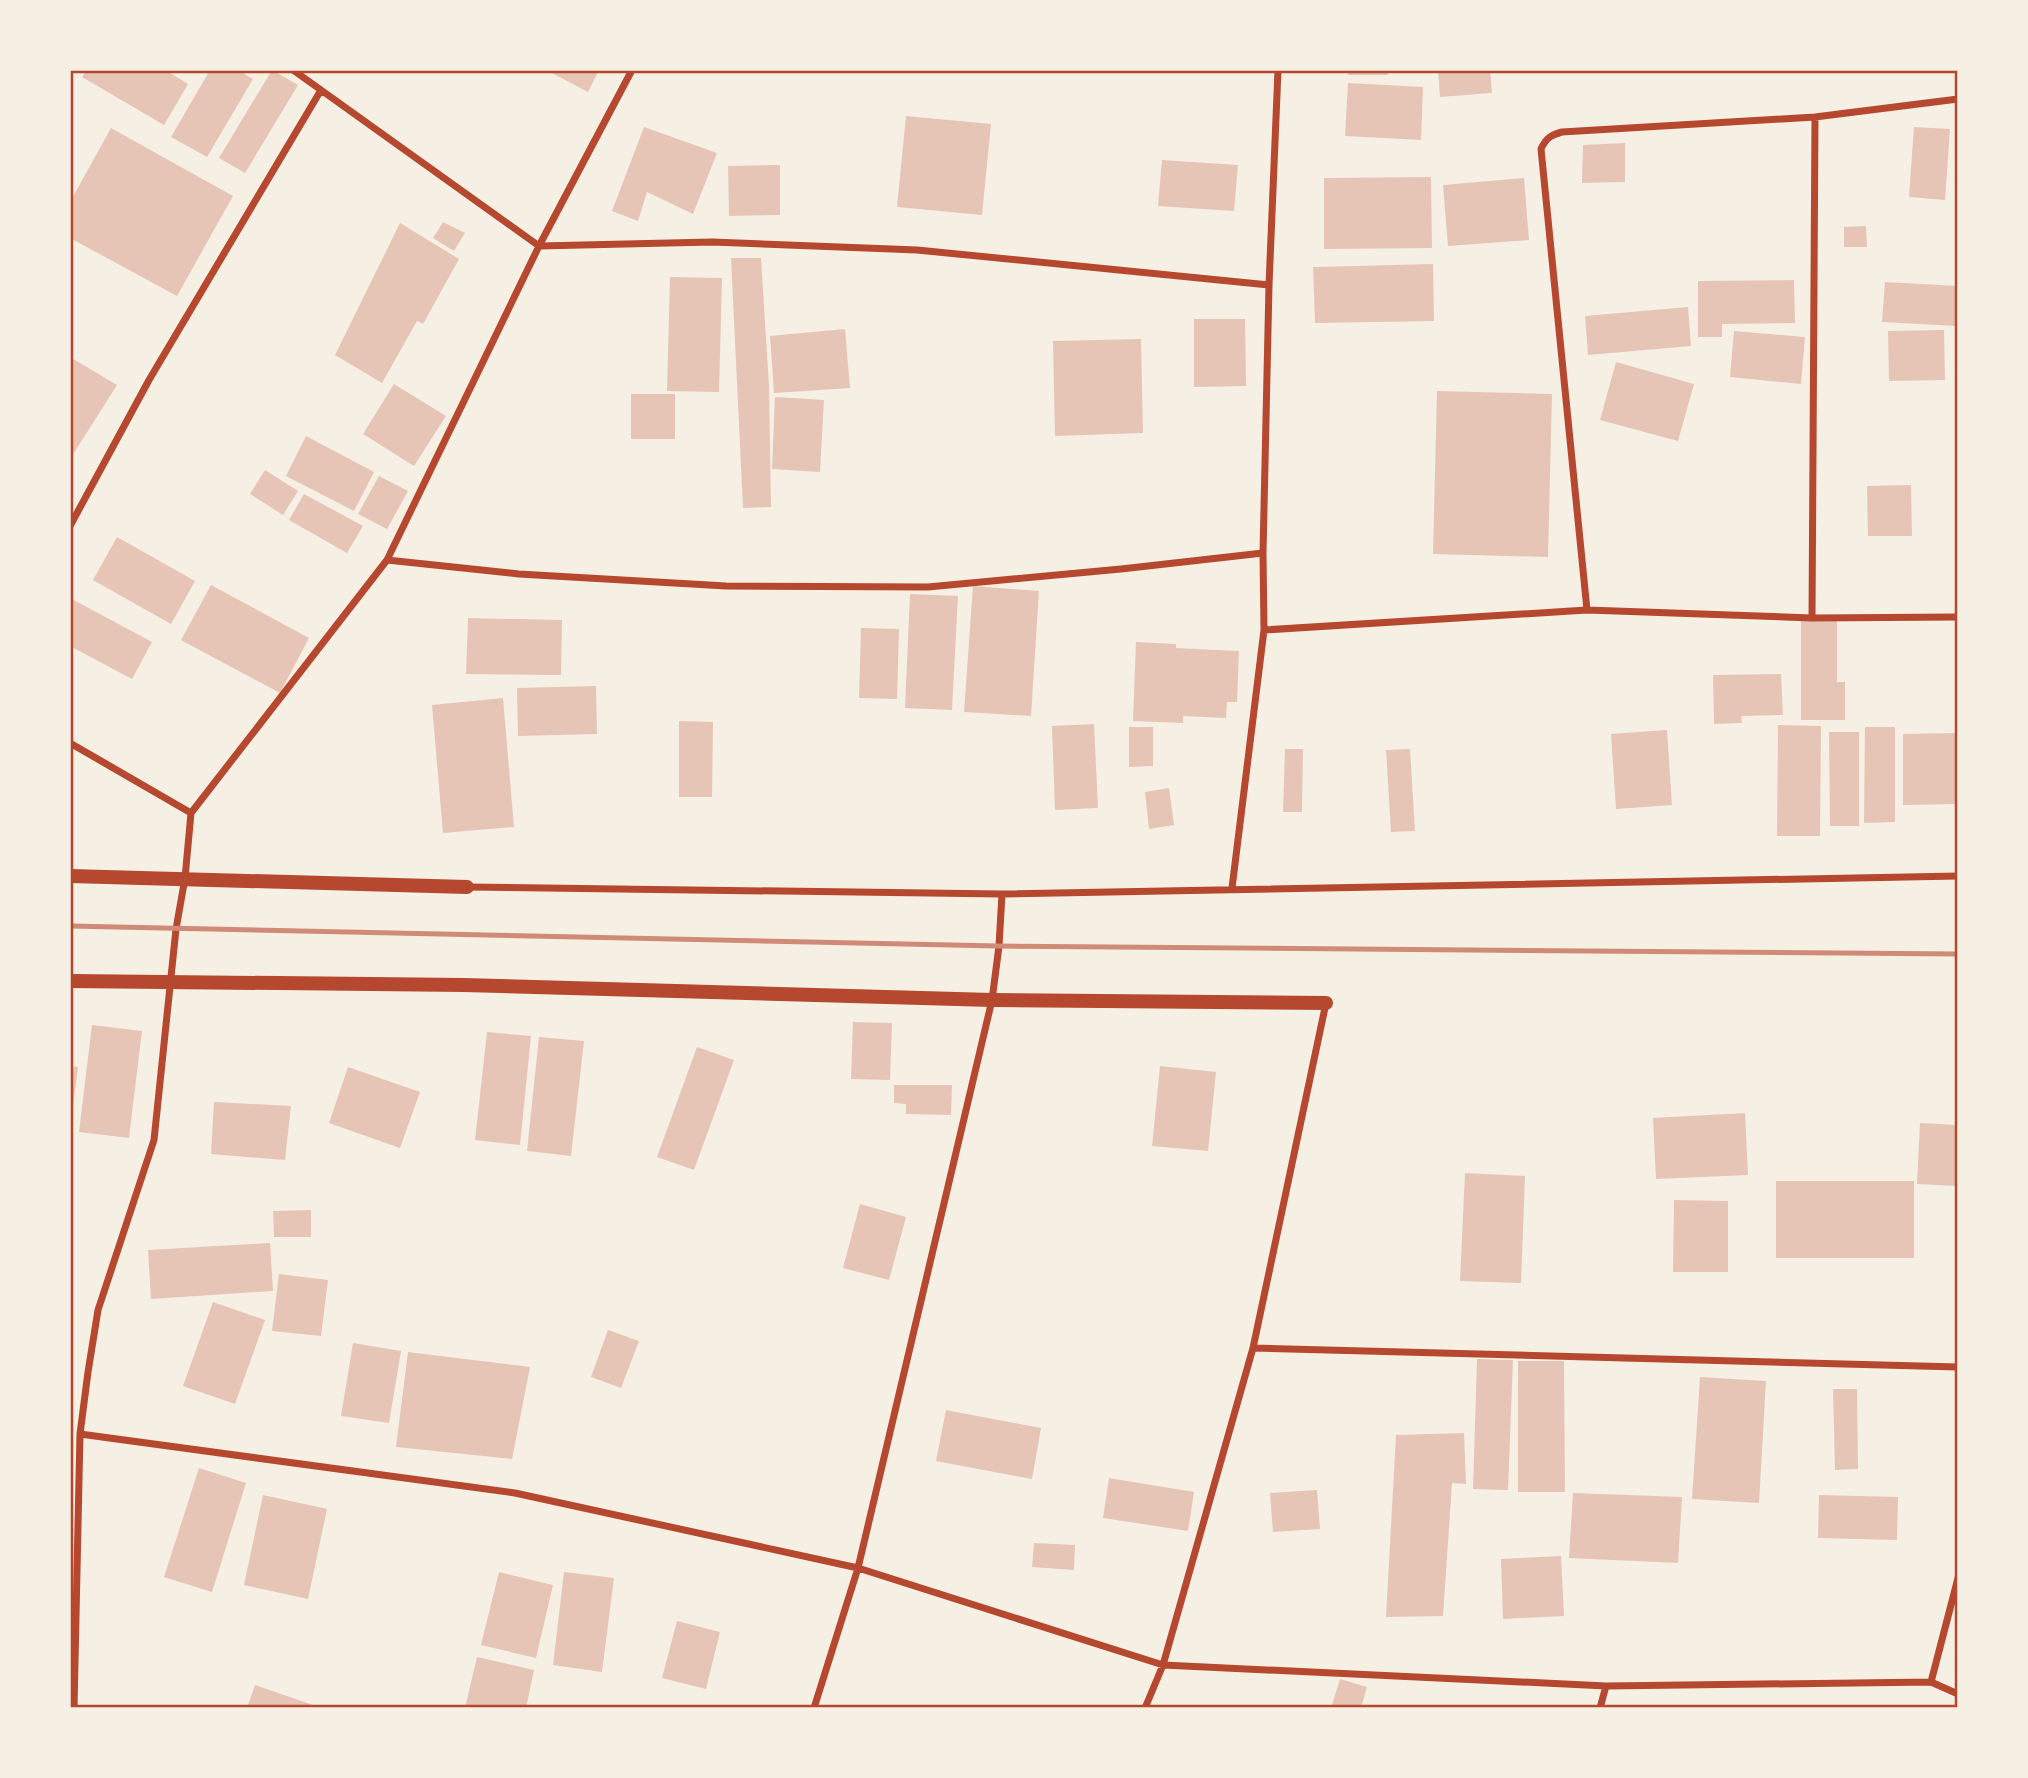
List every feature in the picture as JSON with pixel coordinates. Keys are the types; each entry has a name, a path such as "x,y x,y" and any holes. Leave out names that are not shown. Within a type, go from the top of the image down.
{"main road":[{"path":"70,876 467,887"},
{"path":"70,981 464,985 992,1000 1326,1003"}],"street":[{"path":"293,70 539,246 712,242 917,250 1269,285"},
{"path":"74,1708 80,1434 98,1310 154,1140 191,813 387,560 539,246 632,70"},
{"path":"1232,888 1264,630 1263,553 1269,285 1278,70"},
{"path":"70,526 149,380 321,90"},
{"path":"1587,610 1541,149 1545,140 1562,132 1815,117 1958,99"},
{"path":"1812,618 1815,117"},
{"path":"387,560 519,574 726,586 928,587 1263,553"},
{"path":"1264,630 1587,610 1812,618 1958,617"},
{"path":"70,743 191,813"},
{"path":"467,887 1002,894 1958,876"},
{"path":"814,1708 858,1568 992,1000 1002,894"},
{"path":"1145,1708 1163,1665 1253,1348 1326,1003"},
{"path":"1253,1348 1958,1367"},
{"path":"80,1434 515,1493 858,1568 1163,1665 1606,1686 1931,1682 1958,1694"},
{"path":"1931,1682 1958,1578"},
{"path":"1600,1708 1606,1686"}],"building":[{"path":"87,70 165,70 188,84 164,125 82,77"},
{"path":"210,70 238,70 253,79 207,157 171,137"},
{"path":"272,70 298,85 245,173 219,158"},
{"path":"546,70 599,70 588,92"},
{"path":"1348,70 1388,70 1388,75 1348,75"},
{"path":"1438,70 1490,70 1492,93 1440,97"},
{"path":"1348,83 1423,87 1421,140 1345,136"},
{"path":"906,116 991,124 982,215 897,207"},
{"path":"644,127 717,153 693,214 647,192 638,221 612,211"},
{"path":"1914,127 1950,129 1945,200 1909,197"},
{"path":"111,128 233,196 177,296 70,238 70,202"},
{"path":"1625,143 1625,182 1582,183 1583,145"},
{"path":"1162,160 1238,165 1234,211 1158,206"},
{"path":"780,165 780,215 729,216 728,166"},
{"path":"1431,177 1432,248 1324,249 1324,178"},
{"path":"1524,178 1529,240 1448,246 1443,185"},
{"path":"443,222 465,233 454,251 433,238"},
{"path":"400,223 459,259 423,324 417,321 382,383 335,355"},
{"path":"1866,226 1867,247 1844,247 1844,227"},
{"path":"731,258 761,258 769,386 771,507 743,508"},
{"path":"1433,264 1434,321 1315,323 1313,267"},
{"path":"670,277 722,278 719,392 667,391"},
{"path":"1794,280 1795,323 1722,324 1722,337 1698,337 1698,281"},
{"path":"1885,282 1958,286 1956,326 1882,322"},
{"path":"1688,307 1691,346 1588,355 1585,316"},
{"path":"1194,319 1245,319 1246,386 1194,387"},
{"path":"845,329 850,388 774,393 770,336"},
{"path":"1944,330 1945,380 1889,381 1888,331"},
{"path":"1734,331 1805,337 1801,384 1730,377"},
{"path":"1141,339 1143,433 1055,436 1053,341"},
{"path":"70,357 117,385 72,456 70,454"},
{"path":"1616,362 1694,384 1678,441 1600,420"},
{"path":"394,384 446,416 414,466 363,434"},
{"path":"1437,391 1552,394 1548,557 1433,554"},
{"path":"631,394 675,394 675,439 631,439"},
{"path":"775,397 824,400 820,472 772,469"},
{"path":"306,436 374,472 354,511 286,476"},
{"path":"265,470 298,491 283,515 250,494"},
{"path":"379,476 408,491 387,529 358,514"},
{"path":"1911,485 1912,536 1868,536 1867,486"},
{"path":"304,494 363,526 347,553 289,520"},
{"path":"117,537 195,581 171,624 93,580"},
{"path":"211,585 309,638 280,693 181,640"},
{"path":"973,586 1039,591 1031,716 964,712"},
{"path":"910,594 958,596 952,710 905,708"},
{"path":"70,598 152,642 132,679 70,646"},
{"path":"468,618 562,620 561,675 466,674"},
{"path":"1801,620 1837,620 1837,682 1845,682 1845,720 1801,720"},
{"path":"861,628 899,629 897,699 859,698"},
{"path":"1136,642 1176,644 1176,648 1239,651 1237,702 1227,702 1226,718 1183,716 1183,723 1133,721"},
{"path":"1781,674 1783,715 1741,716 1742,723 1714,724 1713,675"},
{"path":"596,686 597,734 518,736 517,688"},
{"path":"503,698 514,827 443,833 432,705"},
{"path":"679,721 713,722 712,797 679,797"},
{"path":"1094,724 1098,808 1055,810 1052,726"},
{"path":"1778,725 1821,726 1820,836 1777,836"},
{"path":"1129,727 1153,727 1153,766 1129,767"},
{"path":"1865,727 1895,727 1895,822 1864,823"},
{"path":"1667,730 1672,805 1616,809 1611,734"},
{"path":"1829,732 1859,732 1859,826 1830,826"},
{"path":"1958,733 1958,804 1903,805 1903,734"},
{"path":"1285,749 1303,749 1302,812 1283,812"},
{"path":"1410,749 1415,831 1391,832 1386,750"},
{"path":"1169,788 1174,825 1149,829 1145,792"},
{"path":"853,1022 892,1023 890,1080 851,1079"},
{"path":"92,1025 142,1031 129,1138 79,1132"},
{"path":"487,1032 531,1036 520,1145 475,1140"},
{"path":"539,1037 584,1041 571,1156 527,1151"},
{"path":"697,1047 734,1060 694,1170 657,1157"},
{"path":"70,1066 78,1067 72,1114 70,1114"},
{"path":"1160,1066 1216,1072 1208,1151 1152,1146"},
{"path":"348,1067 420,1092 400,1148 329,1123"},
{"path":"894,1085 952,1085 951,1115 906,1114 906,1104 894,1103"},
{"path":"214,1102 291,1106 285,1160 211,1154"},
{"path":"1745,1113 1748,1175 1656,1179 1653,1118"},
{"path":"1920,1123 1958,1125 1958,1186 1917,1184"},
{"path":"1465,1173 1525,1176 1521,1283 1460,1281"},
{"path":"1776,1181 1914,1181 1914,1258 1776,1258"},
{"path":"1674,1200 1728,1201 1728,1272 1673,1272"},
{"path":"860,1204 906,1217 889,1280 843,1268"},
{"path":"311,1210 311,1237 274,1237 273,1211"},
{"path":"270,1243 273,1291 151,1299 148,1250"},
{"path":"279,1274 328,1280 321,1336 272,1331"},
{"path":"213,1302 265,1320 235,1404 183,1386"},
{"path":"608,1330 639,1341 621,1388 591,1377"},
{"path":"353,1343 401,1351 389,1423 341,1416"},
{"path":"408,1352 530,1367 512,1459 396,1447"},
{"path":"1477,1359 1513,1360 1508,1490 1473,1489"},
{"path":"1518,1361 1564,1361 1565,1492 1518,1492"},
{"path":"1700,1377 1766,1381 1759,1503 1692,1499"},
{"path":"1833,1389 1857,1389 1858,1469 1835,1470"},
{"path":"946,1410 1041,1428 1032,1479 936,1461"},
{"path":"1464,1433 1466,1484 1452,1483 1443,1616 1386,1617 1396,1435"},
{"path":"199,1468 246,1483 212,1592 164,1577"},
{"path":"1109,1478 1194,1492 1188,1531 1103,1518"},
{"path":"1317,1490 1320,1529 1273,1532 1270,1493"},
{"path":"1573,1493 1682,1497 1678,1563 1569,1558"},
{"path":"263,1495 327,1509 308,1599 244,1585"},
{"path":"1819,1495 1898,1497 1897,1540 1818,1538"},
{"path":"1034,1543 1075,1545 1074,1570 1032,1567"},
{"path":"1561,1556 1564,1616 1503,1619 1501,1559"},
{"path":"499,1572 553,1585 536,1658 481,1645"},
{"path":"564,1572 614,1578 602,1672 553,1665"},
{"path":"677,1621 720,1632 706,1689 662,1678"},
{"path":"477,1657 534,1670 526,1708 465,1708"},
{"path":"1340,1679 1367,1687 1361,1708 1331,1708"},
{"path":"255,1685 313,1705 312,1708 247,1708"}],"railway":[{"path":"70,926 999,946 1958,954"}]}
